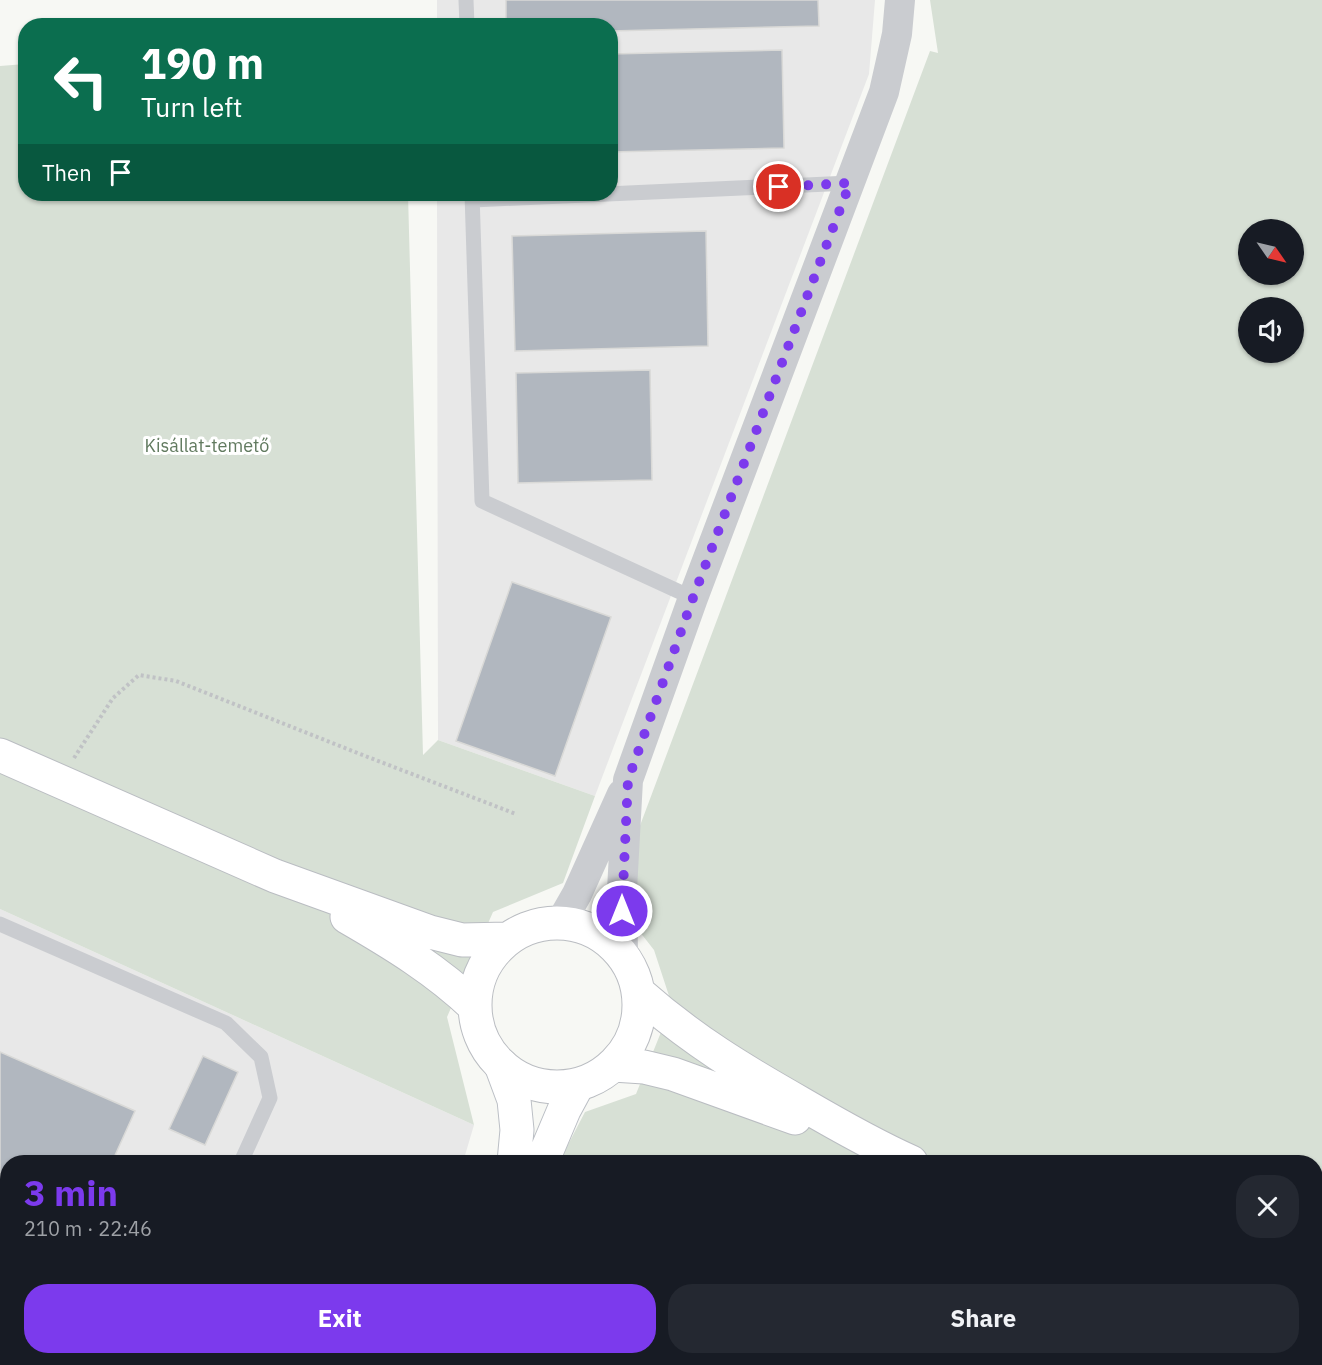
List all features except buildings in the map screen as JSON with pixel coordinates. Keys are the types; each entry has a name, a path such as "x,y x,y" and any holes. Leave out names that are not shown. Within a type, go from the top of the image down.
{"main road":[{"path":"0,755 276,876 430,932 462,940 507,939"},
{"path":"276,876 401,949 462,994 475,1007"},
{"path":"501,1065 516,1076 534,1084 553,1087 577,1086 594,1078 624,1054 635,1033 640,1009 639,993 634,973 623,954 608,939 589,928 569,922 547,922 526,928 507,939 493,952 483,969 476,988 477,1023 482,1039 501,1065 514,1100 517,1130 515,1155"},
{"path":"639,993 694,1039 871,1144"},
{"path":"613,1065 644,1067 673,1074 871,1144 895,1155"},
{"path":"545,1155 577,1086"}],"street":[{"path":"561,922 577,894 628,780 693,598 884,92 897,34 900,0"},
{"path":"623,954 622,890 628,780"}],"lane":[{"path":"466,0 467,18"},
{"path":"618,192 850,183"},
{"path":"472,201 482,501 693,598"},
{"path":"0,924 226,1023 261,1057 270,1098 244,1155"}],"path":[{"path":"59,781 114,698 139,675 176,681 516,814"}],"shaded area":[{"path":"437,0 875,0 869,74 595,796 438,740 437,201 618,201 618,18 437,18"},
{"path":"0,909 474,1125 465,1155 0,1155"}],"green space":[{"path":"930,0 1322,0 1322,1155 563,1155 585,1112 636,1094 672,1005 654,950 636,927 635,839 930,51 938,53"},
{"name":"Kisállat-temető","path":"18,65 18,201 408,201 423,755 438,740 595,796 563,883 493,912 447,1017 474,1125 0,909 0,66"}],"route":[{"path":"622,911 628,780 693,598 850,183 779,187"}]}
